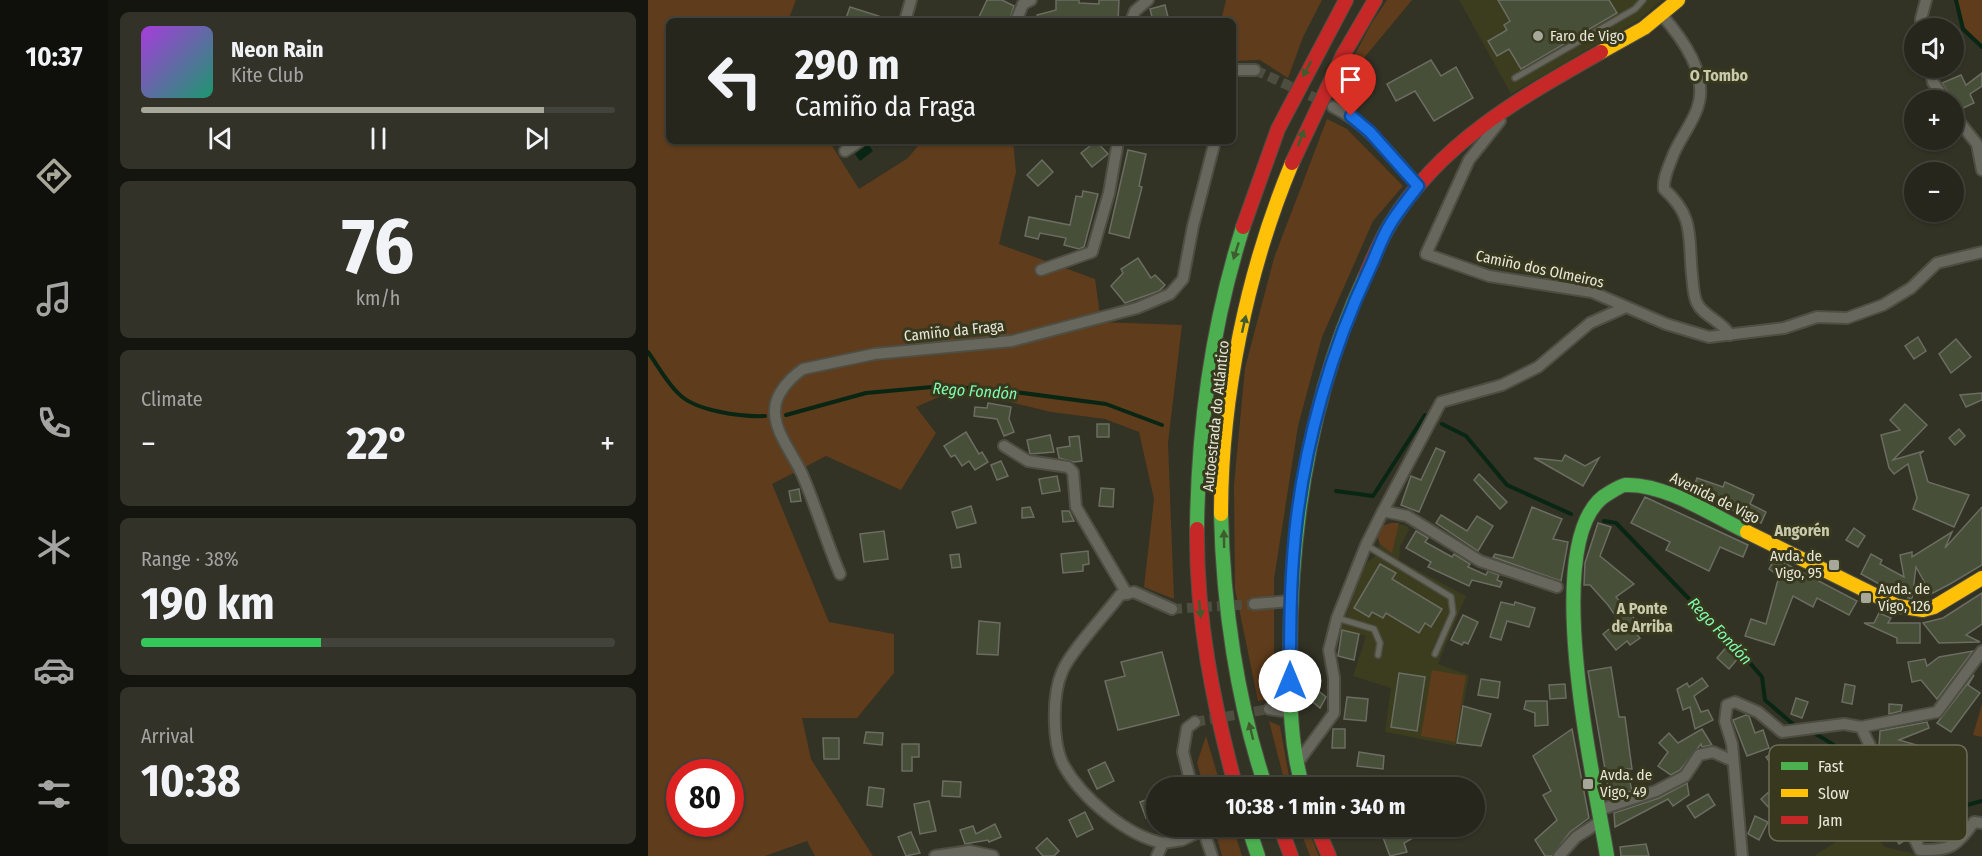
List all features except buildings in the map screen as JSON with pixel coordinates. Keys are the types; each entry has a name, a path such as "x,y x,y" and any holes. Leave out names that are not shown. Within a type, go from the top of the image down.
{"main road":[{"name":"Autoestrada do Atlántico","path":"1233,777 1206,661 1199,606 1196,495 1205,384 1227,276 1261,173 1303,76 1346,0"},
{"name":"Autoestrada do Atlántico","path":"1263,777 1238,679 1225,577 1222,480 1235,361 1260,254 1303,133 1375,0"},
{"path":"1300,777 1296,765 1290,712 1290,601 1295,532 1307,463 1332,364 1360,288 1390,224 1418,186 1460,141 1512,104 1644,28 1678,0"},
{"name":"Avenida de Vigo","path":"1607,856 1576,662 1572,612 1576,554 1586,516 1599,498 1623,485 1656,488 1897,606 1923,610 1934,607 1982,578"},
{"path":"1252,837 1258,856"},
{"path":"1285,837 1291,856"},
{"path":"1321,837 1329,856"}],"street":[{"path":"906,18 911,0"},
{"path":"1017,18 1023,4 1031,0"},
{"path":"1132,18 1135,11 1148,0"},
{"path":"1921,18 1926,0"},
{"path":"1661,14 1684,42 1694,63 1698,79 1699,104 1675,149 1665,176 1664,189 1679,203 1688,217 1693,289 1697,305 1725,325 1730,335 1784,328 1817,317 1847,318 1883,305 1911,288 1937,263 1982,252"},
{"path":"1236,70 1255,70"},
{"name":"Camiño dos Olmeiros","path":"1512,104 1469,159 1426,254 1489,276 1592,292 1709,337 1730,335"},
{"path":"1333,107 1351,116 1370,132 1418,186"},
{"path":"1964,128 1977,144 1982,170"},
{"path":"844,151 855,144"},
{"path":"1041,270 1092,252 1109,194 1117,144"},
{"name":"Camiño da Fraga","path":"840,574 802,475 777,425 775,409 782,389 794,376 812,366 874,354 1012,341 1137,308 1170,294 1183,279 1193,226 1214,144"},
{"path":"1296,765 1334,713 1334,678 1329,650 1337,618 1366,545 1441,402 1502,385 1538,367 1590,322 1626,307"},
{"path":"1004,446 1028,461 1068,467 1073,472 1076,507 1127,594"},
{"path":"1383,511 1407,516 1480,561 1557,587"},
{"path":"1172,609 1134,592 1120,595 1062,670 1057,686 1055,726 1063,764 1077,784 1126,830 1148,840 1162,843 1187,837"},
{"path":"1254,604 1290,601"},
{"path":"1742,856 1732,744 1725,721 1727,705 1735,702 1758,712 1782,732 1844,724 1861,727 1937,712 1982,651"},
{"path":"1269,710 1290,712"},
{"path":"1189,777 1183,752 1187,728 1195,722"},
{"path":"1861,727 1870,745"},
{"path":"1559,856 1600,816 1685,776 1699,755 1713,752 1733,761"},
{"path":"1967,831 1974,822 1982,824"},
{"path":"1205,837 1212,856"},
{"path":"1916,841 1920,850 1945,851 1960,841"},
{"path":"1157,856 1162,843"},
{"path":"935,856 970,851 993,856"}],"lane":[{"path":"1515,78 1635,9 1643,0"},
{"path":"1366,545 1451,597 1453,613 1435,654"},
{"path":"1337,618 1374,629 1380,643 1378,655"}],"shaded area":[{"path":"648,0 796,0 789,18 666,18 666,144 831,144 859,189 908,158 920,144 1013,144 1016,172 999,244 1095,279 1101,322 1182,325 1168,443 1174,599 1144,587 1154,499 1139,432 1105,419 1051,412 957,389 916,407 936,433 901,490 826,456 772,484 829,622 894,634 894,673 857,718 802,718 811,759 873,856 815,856 807,841 765,856 648,856"},
{"path":"1226,0 1322,0 1303,37 1288,78 1260,60 1236,61 1236,18 1222,18"},
{"path":"1387,0 1412,0 1334,94 1371,24"},
{"path":"1459,0 1662,0 1639,20 1511,94"},
{"path":"1956,0 1982,0 1982,43 1979,44 1964,30 1964,18 1960,18"},
{"path":"1327,119 1347,129 1403,186 1373,221 1322,337 1298,426 1274,579 1274,699 1258,701 1235,589 1234,485 1245,368 1274,258"},
{"path":"868,144 873,151 860,161 855,154"},
{"path":"1391,523 1407,526 1409,530 1400,547 1399,560 1466,596 1438,664 1469,675 1456,746 1385,732 1391,688 1353,676 1366,636 1341,630 1365,564 1375,556 1380,544 1376,533"},
{"path":"1399,523 1392,553 1380,544 1376,533 1378,527"},
{"path":"1432,670 1466,676 1455,742 1421,736"},
{"path":"1982,704 1982,737 1973,735"},
{"path":"1269,721 1280,726 1289,777 1283,777"},
{"path":"1206,736 1218,777 1201,777 1197,763"},
{"path":"1217,837 1236,837 1242,856 1222,856"},
{"path":"1303,837 1311,837 1319,856 1310,856"},
{"path":"1837,841 1880,841 1885,847 1917,854 1955,856 1814,856"}],"waterway":[{"path":"1956,0 1963,29 1982,47"},
{"name":"Rego Fondón","path":"648,352 670,385 686,400 719,412 765,416"},
{"name":"Rego Fondón","path":"786,415 866,393 943,386 1015,392 1106,404 1162,425"},
{"name":"Rego Fondón","path":"1336,491 1373,496 1425,415"},
{"name":"Rego Fondón","path":"1442,424 1466,436 1507,485 1571,514"},
{"name":"Rego Fondón","path":"1604,521 1616,523 1743,655 1762,677 1765,700 1795,726"},
{"name":"Rego Fondón","path":"1817,735 1833,745"},
{"name":"Rego Fondón","path":"1967,805 1982,801"}],"tunnel":[{"path":"1255,70 1322,101"},
{"path":"1172,609 1254,604"},
{"path":"1195,722 1269,709"}],"traffic: fast":[{"path":"1197,529 1200,453 1209,376 1223,301 1243,227"},
{"path":"1300,777 1293,740 1290,691 1291,609 1299,512 1317,415 1330,368 1365,277"},
{"path":"1607,856 1584,721 1573,607 1576,556 1588,517 1615,489 1625,485 1640,486 1656,489 1688,501 1747,532"},
{"path":"1221,514 1228,618 1233,653 1247,722 1263,777"},
{"path":"1252,837 1258,856"}],"traffic: slow":[{"path":"1601,52 1644,28 1678,0"},
{"path":"1221,514 1226,425 1240,335 1262,247 1292,163"},
{"path":"1747,532 1897,606 1923,610 1934,607 1982,578"}],"traffic: jam":[{"path":"1243,227 1278,129 1346,0"},
{"path":"1292,163 1343,55 1375,0"},
{"path":"1365,277 1391,223 1411,194 1458,145 1512,105 1601,52"},
{"path":"1197,529 1197,562 1203,628 1213,692 1233,777"},
{"path":"1284,837 1291,856"},
{"path":"1321,837 1329,856"}],"place":[{"name":"Faro de Vigo","path":"1538,36"},
{"name":"Avda. de Vigo, 95","path":"1834,565"},
{"name":"Avda. de Vigo, 126","path":"1866,598"},
{"name":"Avda. de Vigo, 49","path":"1588,784"}],"district":[{"name":"O Tombo","path":"1719,75"},
{"name":"Angorén","path":"1802,530"},
{"name":"A Ponte de Arriba","path":"1642,617"}],"route":[{"path":"1290,681 1290,601 1295,532 1307,463 1320,409 1332,364 1360,288 1390,224 1418,186 1370,132 1351,116"}]}
